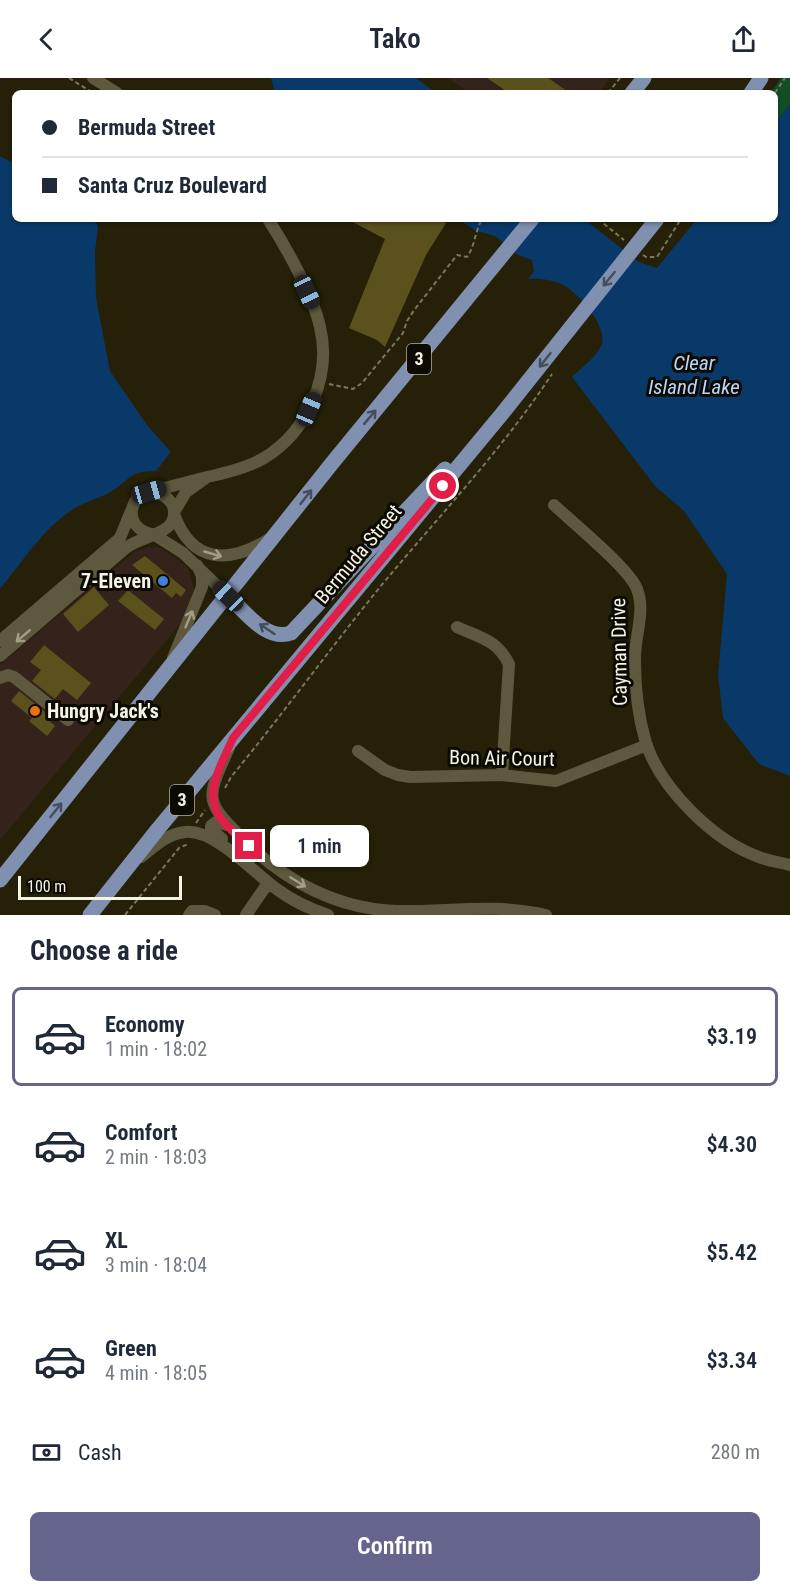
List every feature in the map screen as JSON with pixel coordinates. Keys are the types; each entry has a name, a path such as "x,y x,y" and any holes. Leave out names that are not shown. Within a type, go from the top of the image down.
{"main road":[{"path":"634,90 644,78"},
{"name":"3","path":"0,880 530,222"},
{"name":"Bermuda Street","path":"90,915 158,829 501,415 655,222"},
{"path":"228,596 272,634 285,635 295,631 409,506 501,415"}],"street":[{"path":"93,78 112,90"},
{"path":"0,656 123,534 133,506 139,497 149,492 248,466 277,449 300,425 320,381 323,355 321,327 307,292 270,222"},
{"path":"0,641 36,618 101,570 130,545 168,529 186,492 207,477"},
{"path":"149,492 167,497 188,540 216,556 244,553 278,532"},
{"name":"Cayman Drive","path":"554,505 626,572 636,586 641,602 634,653 635,689 647,746 683,805 724,839 759,858 790,864"},
{"path":"133,506 134,523 142,531 175,547 228,596"},
{"path":"101,570 102,554"},
{"path":"167,673 201,589 202,578 197,565"},
{"path":"457,627 491,642 502,650 509,664 502,775"},
{"path":"0,678 8,675 15,677 69,720"},
{"path":"233,738 212,790 216,810 227,825 256,852 286,874 328,897 379,910 510,908 546,915"},
{"name":"Bon Air Court","path":"358,751 398,775 410,777 502,775 556,781 647,746"},
{"path":"227,825 216,822 210,827 244,856 263,879"},
{"path":"133,863 168,837 180,832 194,832 213,840 263,879 303,905 324,914 328,897"},
{"path":"246,915 263,879"},
{"path":"189,915 192,911 205,911 215,915"}],"path":[{"path":"69,78 88,90"},
{"path":"610,90 620,78"},
{"path":"320,381 353,389 362,383 403,333 415,309 457,255 467,257 480,222"},
{"path":"220,794 341,635 528,408 556,366"},
{"path":"196,824 201,814 211,806"},
{"path":"125,915 179,848 192,840"}],"shaded area":[{"path":"448,78 610,78 601,90 466,90"},
{"path":"149,547 161,548 188,567 194,589 191,602 181,623 0,840 0,665 112,570 136,551"}],"green space":[{"path":"781,78 790,78 790,104 778,119 778,90 773,90"}],"water":[{"path":"271,78 416,78 432,90 274,90"},
{"name":"Clear Island Lake","path":"790,104 790,776 759,764 723,718 718,675 727,574 684,511 655,486 572,377 601,346 603,339 601,331 592,313 578,296 565,286 547,280 528,279 534,271 532,260 518,255 495,236 477,231 462,222 588,222 639,262 657,268 695,222 778,222 778,119"},
{"path":"0,156 12,162 12,222 96,222 98,226 95,252 96,298 110,371 147,425 171,452 156,471 135,474 112,491 75,508 64,516 34,545 0,589"}],"building":[{"path":"487,78 548,78 566,90 505,90"},
{"path":"353,222 446,223 426,255 385,347 377,340 349,328 385,239"},
{"path":"145,556 186,590 181,597 176,593 172,598 132,565"},
{"path":"94,587 109,605 78,632 63,614"},
{"path":"128,590 164,619 155,630 118,601"},
{"path":"44,645 91,683 77,700 63,689 55,699 32,681 41,670 30,662"},
{"path":"19,691 49,715 46,718 55,726 47,736 29,721 32,718 11,701"}],"place":[{"name":"7-Eleven","path":"163,581"},
{"name":"Hungry Jack's","path":"35,711"}],"route":[{"path":"249,846 221,818 216,810 212,794 215,779 233,738 443,486"}]}
